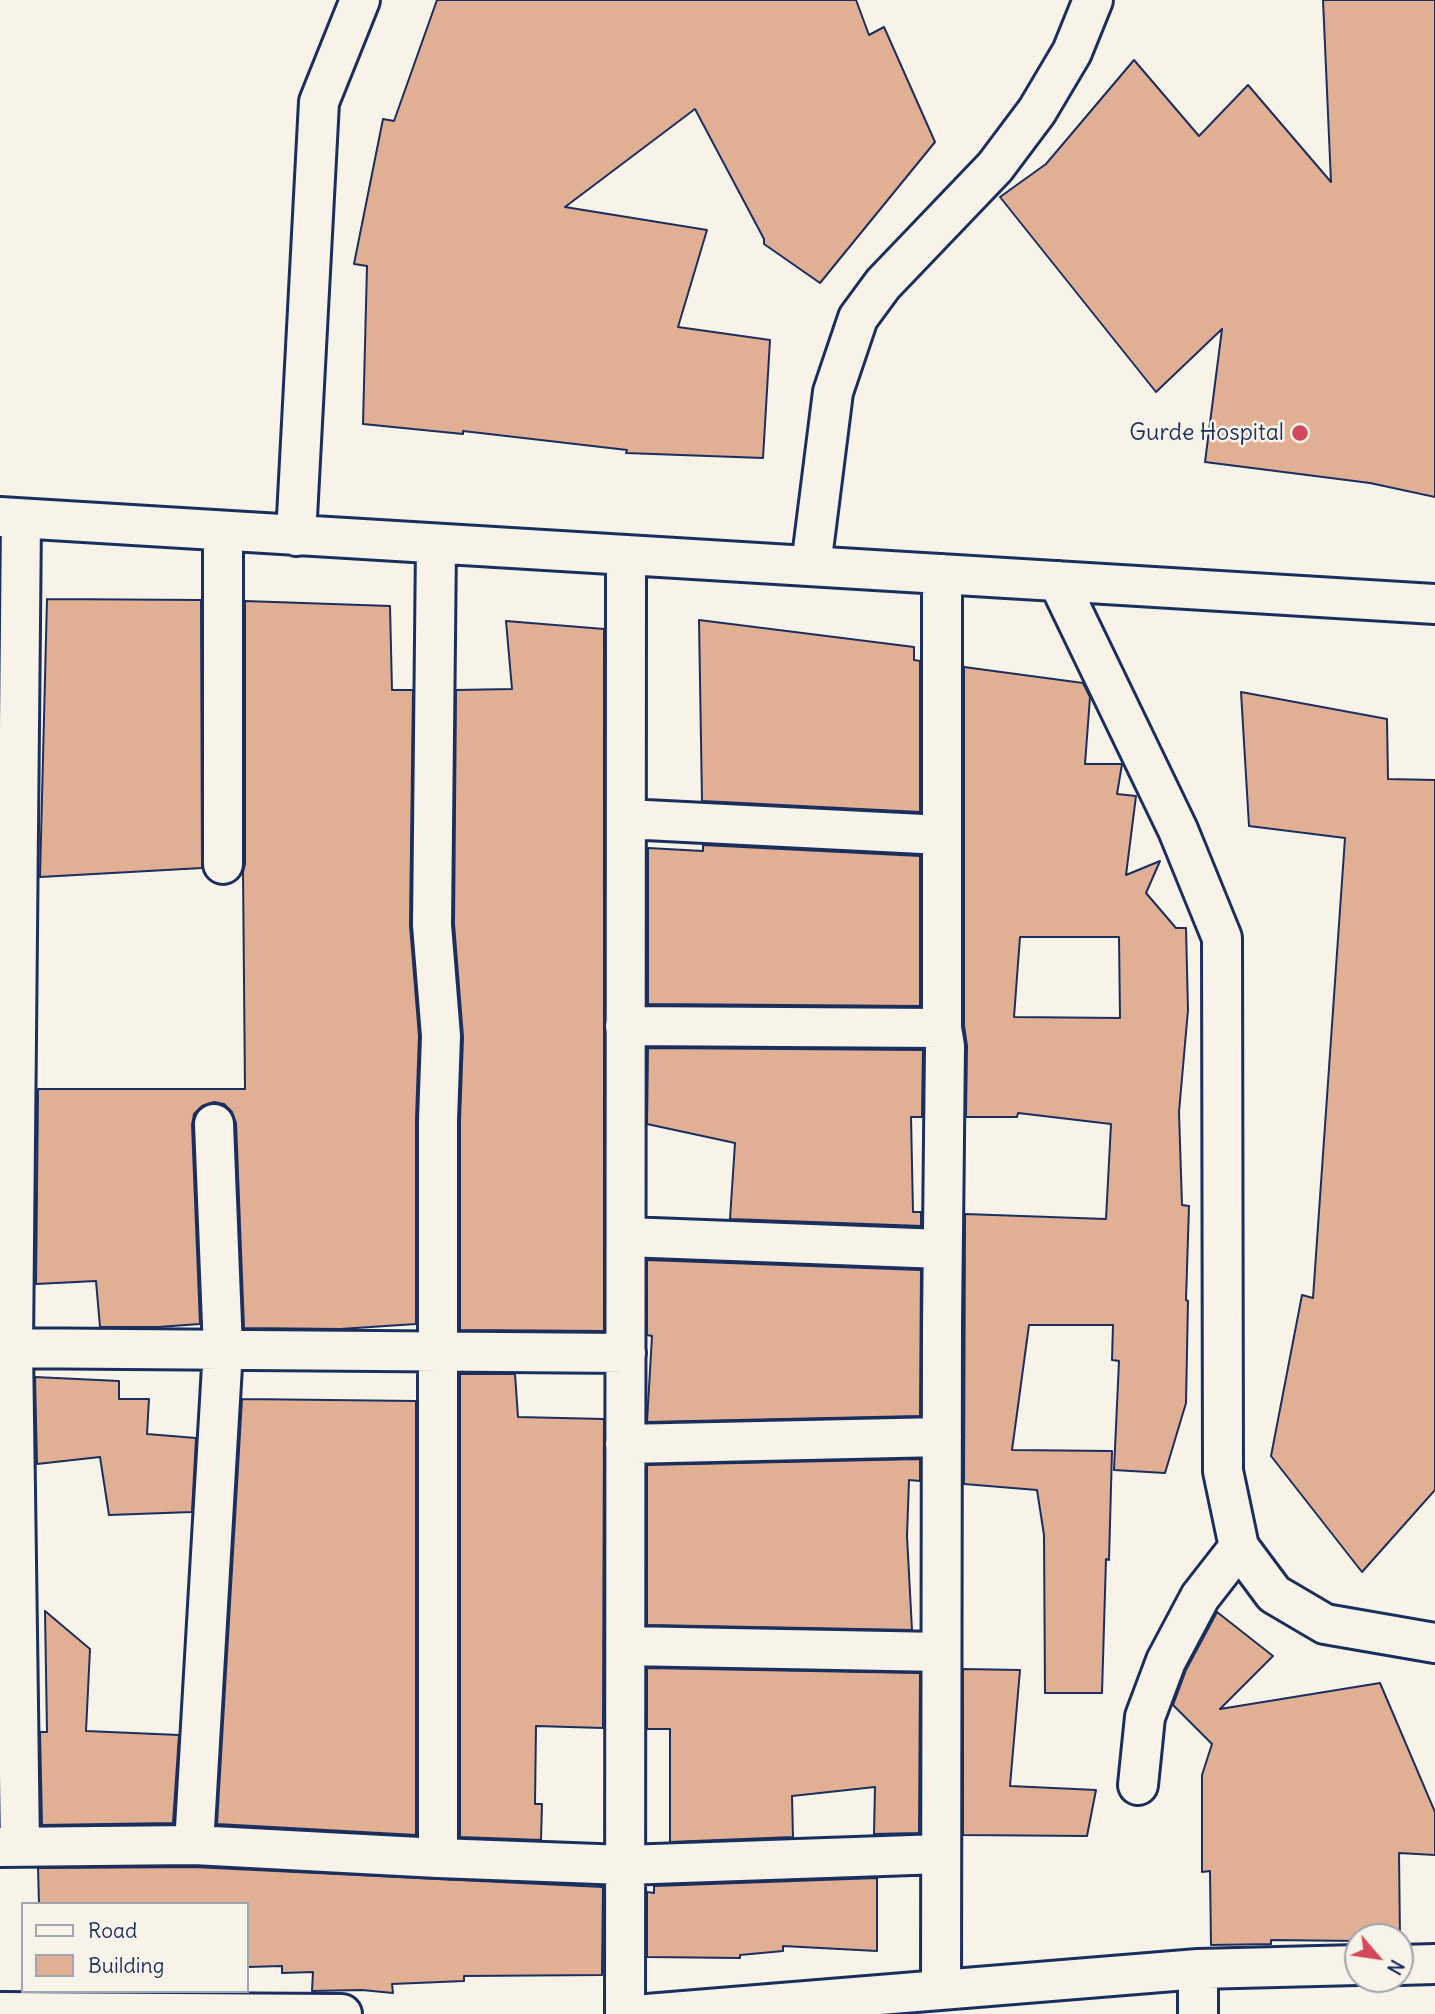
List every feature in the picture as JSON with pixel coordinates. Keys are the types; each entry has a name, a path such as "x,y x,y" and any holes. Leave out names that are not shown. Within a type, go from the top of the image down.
{"street":[{"path":"296,536 319,102 360,0"},
{"path":"811,566 833,392 858,318 883,284 995,167 1037,111 1072,52 1093,0"},
{"path":"941,1854 625,1865 194,1845 10,1847 7,1347 10,518 1435,604"},
{"path":"223,532 223,864"},
{"path":"436,544 432,925 441,1036 438,1120 438,1858"},
{"path":"625,2014 626,556"},
{"path":"941,1989 942,1248 945,1046 942,1028 942,574"},
{"path":"1058,581 1178,830 1222,938 1223,1471 1239,1547 1273,1594 1325,1624 1435,1643"},
{"path":"626,819 942,835"},
{"path":"625,1026 942,1028"},
{"path":"194,1845 223,1349 214,1124"},
{"path":"626,1237 942,1248"},
{"path":"7,1347 626,1353"},
{"path":"625,1444 942,1437"},
{"path":"1138,1785 1145,1717 1166,1661 1200,1597 1239,1547"},
{"path":"626,1646 942,1651"},
{"path":"1414,1965 1435,1964"},
{"path":"647,2014 941,1989 1007,1999 1198,1969 1344,1965"},
{"path":"1198,1969 1198,2014"},
{"path":"0,2012 342,2014"}],"building":[{"path":"437,0 856,0 869,35 884,27 935,142 820,283 764,244 764,239 695,109 565,207 707,230 678,327 770,340 763,458 626,453 627,450 463,431 463,434 363,424 367,266 354,264 383,119 394,121"},
{"path":"1323,0 1435,0 1435,497 1370,483 1205,462 1222,329 1156,392 1000,197 1046,164 1134,60 1199,136 1248,85 1331,182"},
{"path":"47,599 201,600 202,868 40,877"},
{"path":"245,601 390,606 392,690 413,690 410,925 419,1036 416,1119 416,1324 340,1329 244,1328 236,1123 232,1112 224,1104 214,1102 202,1106 194,1114 192,1125 200,1324 100,1327 96,1281 36,1284 38,1089 245,1089"},
{"path":"699,620 914,647 914,660 920,661 920,812 702,801"},
{"path":"506,621 604,629 604,1331 460,1330 460,1120 463,1037 454,924 456,690 512,689"},
{"path":"964,667 1083,683 1090,697 1085,764 1122,764 1117,794 1136,796 1126,875 1160,861 1146,893 1176,928 1186,928 1188,1010 1179,1112 1182,1205 1189,1206 1186,1403 1165,1473 1114,1470 1119,1361 1112,1360 1113,1325 1029,1325 1012,1450 1112,1451 1102,1693 1045,1693 1044,1535 1037,1490 964,1484 965,1214 1106,1219 1111,1124 1018,1113 1017,1117 966,1117 967,1046 964,1026","holes":["1020,937 1119,937 1120,1018 1014,1017"]},
{"path":"1241,692 1387,719 1388,779 1435,780 1435,1490 1362,1572 1271,1456 1302,1295 1313,1298 1345,838 1249,826"},
{"path":"703,845 920,856 920,1006 648,1004 648,848 703,851"},
{"path":"648,1048 923,1050 922,1117 911,1117 913,1212 921,1212 921,1226 730,1219 735,1143 647,1124"},
{"path":"647,1260 921,1270 920,1416 647,1422 652,1336 647,1335"},
{"path":"460,1374 515,1374 518,1417 604,1419 603,1728 536,1726 535,1804 542,1804 541,1840 460,1837"},
{"path":"35,1377 119,1381 119,1399 149,1399 147,1434 196,1438 192,1512 109,1515 100,1457 37,1464"},
{"path":"242,1399 416,1401 416,1835 217,1824"},
{"path":"920,1459 920,1481 909,1480 907,1536 912,1630 647,1625 647,1465"},
{"path":"45,1611 90,1649 86,1731 179,1735 173,1823 42,1825 40,1732 47,1732"},
{"path":"1217,1612 1273,1656 1220,1709 1380,1683 1435,1812 1435,1855 1399,1853 1400,1923 1344,1923 1344,1941 1271,1940 1271,1944 1211,1945 1210,1871 1202,1872 1202,1775 1212,1744 1173,1705 1186,1670"},
{"path":"647,1668 920,1673 919,1833 874,1834 875,1787 792,1796 793,1837 670,1842 670,1729 647,1729"},
{"path":"963,1669 1020,1670 1010,1786 1096,1790 1087,1836 963,1835"},
{"path":"194,1867 603,1887 602,1975 464,1976 464,1981 392,1984 393,1993 362,1990 312,1991 313,1972 282,1973 282,1966 248,1967 248,1902 39,1902 38,1868"},
{"path":"877,1878 877,1951 783,1946 783,1951 740,1955 740,1958 647,1957 647,1892 654,1893 654,1886"}],"place":[{"name":"Gurde Hospital","path":"1300,433"}]}
